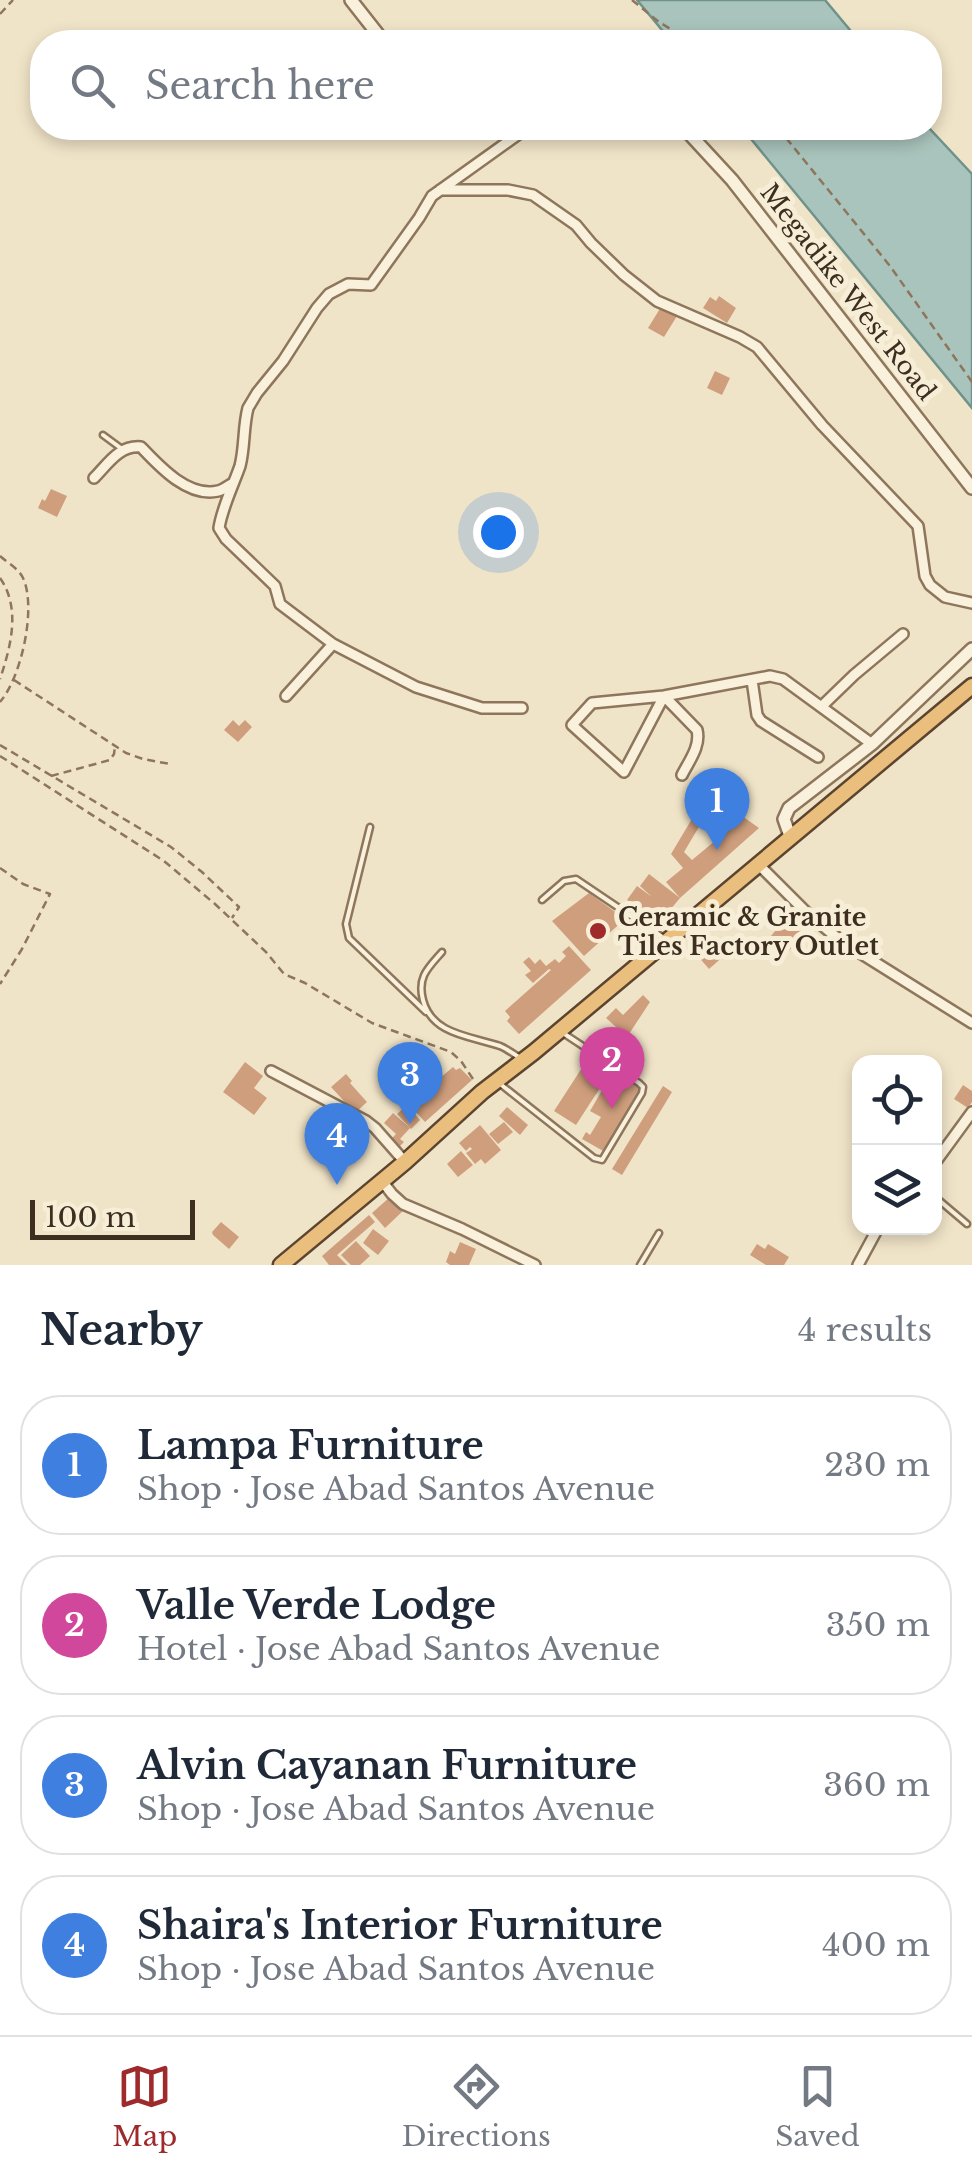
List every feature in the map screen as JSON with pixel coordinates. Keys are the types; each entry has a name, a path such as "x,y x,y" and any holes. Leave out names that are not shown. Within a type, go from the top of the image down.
{"highway":[{"path":"281,1265 482,1092 972,686"}],"street":[{"path":"351,0 375,30"},
{"path":"510,140 432,196 372,286 348,284 330,294 317,308 248,408 242,460 218,528 275,586 280,604 334,644 416,687 482,708 522,708"},
{"name":"Megadike West Road","path":"695,140 732,180 972,488"},
{"path":"439,190 508,190 533,195 576,224 591,243 656,301 757,348 822,425 920,528 925,576 930,585 940,594 972,603"},
{"path":"94,478 122,449 141,447 172,478 192,487 217,491 233,484"},
{"path":"822,706 903,634"},
{"path":"286,696 334,644"},
{"path":"790,836 784,819 789,808 872,744 972,649"},
{"path":"664,696 624,772 572,725 592,704 664,696 770,676 784,679 872,744"},
{"path":"752,680 761,721 818,757"},
{"path":"664,696 698,737 682,774"},
{"path":"757,864 841,941 971,1022"},
{"path":"272,1071 366,1121 405,1162"},
{"path":"942,1153 972,1112"},
{"path":"382,1181 403,1204 536,1265"},
{"path":"858,1265 874,1235"}],"lane":[{"path":"103,435 122,449"},
{"path":"370,827 346,924 349,938 437,1023 459,1036 502,1047 524,1060"},
{"path":"542,900 564,880 576,878 666,940"},
{"path":"426,1012 420,980 442,952"},
{"path":"497,1081 594,1158 602,1160 643,1087 559,1031"},
{"path":"942,1203 968,1224"},
{"path":"640,1265 659,1234"}],"path":[{"path":"0,14 13,0"},
{"path":"632,0 672,30"},
{"path":"788,140 880,253 972,382"},
{"path":"0,556 21,573 29,603 14,680 0,702"},
{"path":"0,578 10,594 12,609 12,643 0,679"},
{"path":"14,680 115,746 143,760 170,764"},
{"path":"0,745 182,855 239,907 231,919"},
{"path":"50,776 110,760 115,746"},
{"path":"0,756 164,861 231,919 284,974 372,1023 451,1052 482,1092"},
{"path":"0,868 23,884 50,894 0,984"}],"water":[{"path":"637,0 825,0 850,30 662,30"},
{"path":"752,140 940,140 972,174 972,408"}],"building":[{"path":"719,296 736,308 727,323 703,308 710,297 716,301"},
{"path":"661,307 677,316 664,337 648,328"},
{"path":"715,371 730,378 722,395 707,388"},
{"path":"51,489 67,496 57,517 38,508"},
{"path":"233,720 239,726 245,720 252,727 238,742 224,730"},
{"path":"708,792 759,828 680,898 666,882 683,868 671,854","holes":["709,810 734,825 692,860 684,852"]},
{"path":"649,874 680,898 670,910 675,914 663,923 627,900 637,886 652,897 640,886"},
{"path":"589,893 625,919 584,956 552,921"},
{"path":"785,919 803,934 784,957 766,942"},
{"path":"700,939 708,948 715,942 726,954 709,969 690,947"},
{"path":"569,946 591,970 519,1034 507,1021 510,1017 505,1011 551,970 533,983 525,975 531,971 523,962 529,957 535,964 540,959 546,966 555,959 559,963"},
{"path":"643,995 650,1002 627,1037 606,1018 616,1008 623,1015"},
{"path":"607,1030 624,1043 611,1061 594,1048"},
{"path":"589,1057 611,1071 576,1125 554,1111"},
{"path":"245,1062 263,1076 254,1088 267,1098 254,1115 223,1092"},
{"path":"453,1067 460,1068 472,1080 425,1122 406,1101"},
{"path":"346,1074 367,1102 355,1113 331,1087"},
{"path":"625,1079 642,1088 605,1152 582,1139 586,1132 590,1135 601,1117 590,1111 604,1087 616,1094"},
{"path":"963,1085 972,1091 968,1108 954,1099"},
{"path":"663,1086 672,1092 622,1175 612,1169"},
{"path":"407,1105 420,1120 411,1129 397,1114"},
{"path":"507,1107 528,1125 520,1135 499,1116"},
{"path":"393,1113 410,1128 397,1149 389,1141 396,1134 384,1123"},
{"path":"352,1118 369,1134 361,1143 343,1128"},
{"path":"504,1122 513,1132 498,1144 489,1134"},
{"path":"480,1125 501,1150 485,1164 481,1159 475,1164 466,1153 472,1149 466,1151 459,1143"},
{"path":"461,1151 473,1165 458,1177 447,1164"},
{"path":"391,1196 404,1210 385,1228 372,1213"},
{"path":"369,1215 375,1222 337,1255 347,1265 329,1265 322,1256"},
{"path":"221,1222 239,1237 229,1249 212,1232"},
{"path":"373,1229 389,1241 378,1255 363,1243"},
{"path":"356,1241 370,1256 360,1265 351,1265 341,1255"},
{"path":"460,1242 476,1249 469,1265 450,1265 446,1262 450,1251 455,1254"},
{"path":"757,1244 765,1249 768,1244 789,1257 784,1265 766,1265 750,1255"}],"place":[{"name":"Lampa Furniture","path":"717,850"},
{"name":"Ceramic & Granite Tiles Factory Outlet","path":"598,931"},
{"name":"Valle Verde Lodge","path":"612,1109"},
{"name":"Alvin Cayanan Furniture","path":"410,1124"},
{"name":"Shaira's Interior Furniture","path":"337,1185"}]}
